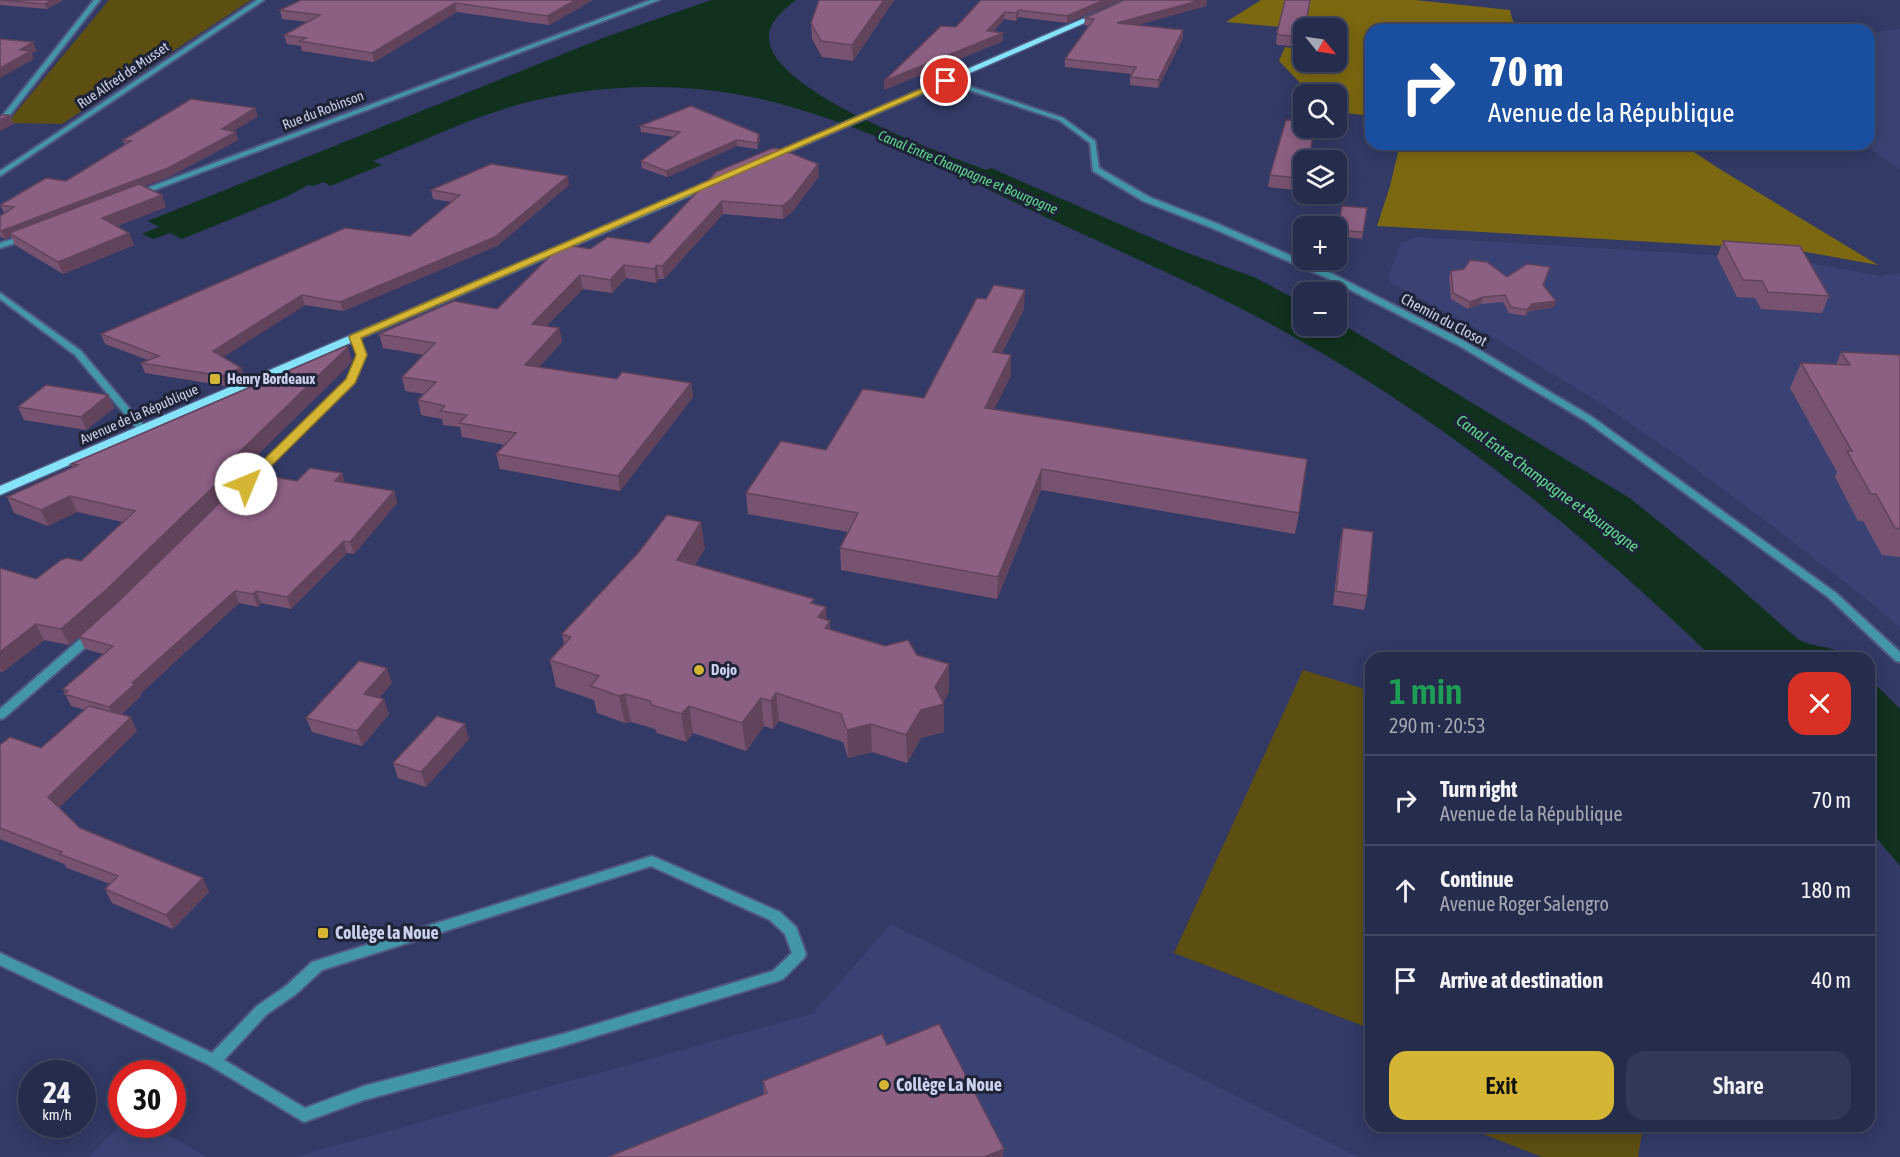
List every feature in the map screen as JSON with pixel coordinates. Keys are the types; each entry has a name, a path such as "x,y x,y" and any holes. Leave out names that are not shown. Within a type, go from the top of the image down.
{"main road":[{"path":"760,161 1133,0"},
{"name":"Avenue de la République","path":"0,491 728,175"}],"street":[{"path":"0,124 97,0"},
{"name":"Rue Alfred de Musset","path":"0,174 261,0"},
{"name":"Rue du Robinson","path":"132,195 656,0"},
{"name":"Chemin du Closot","path":"946,81 1061,119 1092,142 1096,169 1146,199 1330,276 1461,343 1579,414 1832,595 1900,658"},
{"path":"0,246 33,233"},
{"path":"0,295 78,353 142,429"},
{"path":"238,492 351,381 362,355 355,337"},
{"path":"0,715 97,631"},
{"path":"0,959 214,1061 304,1115 364,1093 563,1040 778,975 799,954 791,931 776,916 652,861 317,966 291,990 262,1010 214,1061"}],"shaded area":[{"path":"109,0 251,0 62,124 7,123"},
{"path":"1261,0 1415,0 1510,10 1515,24 1365,24 1365,115 1347,113 1347,84 1301,84 1279,61 1285,47 1293,48 1293,72 1347,72 1347,18 1293,18 1293,28 1226,22"},
{"path":"1900,29 1900,169 1872,150 1875,150 1875,32"},
{"path":"1399,150 1691,150 1878,265 1795,250 1377,226"},
{"path":"1416,237 1793,260 1881,276 1900,273 1900,628 1771,525 1685,461 1605,406 1498,340 1390,282 1388,277 1401,243"},
{"path":"1303,670 1365,689 1365,1027 1174,953"},
{"name":"Collège La Noue","path":"891,924 1358,1157 294,1157 812,1014"},
{"path":"1478,1132 1642,1132 1638,1157 1542,1157"},
{"path":"108,1137 174,1138 207,1157 89,1157"}],"water":[{"name":"Canal Entre Champagne et Bourgogne","path":"711,0 796,0 775,20 770,30 769,35 775,56 795,77 824,97 859,117 897,134 986,170 991,168 1177,249 1256,278 1293,298 1293,336 1347,336 1347,327 1631,499 1727,577 1799,640 1841,652 1707,652 1615,568 1514,484 1408,407 1352,371 1294,337 1214,295 968,179 973,176 844,124 765,100 672,87 609,89 547,98 517,105 463,124 373,161 382,165 330,186 324,182 313,186 308,185 288,196 182,239 170,233 153,239 142,234 159,227 148,221 603,38"},
{"path":"1875,684 1900,709 1900,866 1875,836"}],"building":[{"path":"0,0 52,0 45,4"},
{"path":"301,0 576,0 547,16 455,3 372,53 299,41 306,38 284,35 320,15 280,10"},
{"path":"819,0 884,0 852,45 821,41 811,23"},
{"path":"981,0 1104,0 1067,16 1019,10 1016,13 1005,12 987,31 1003,33 884,81 941,26 956,27"},
{"path":"1124,0 1201,0 1117,23 1183,30 1158,80 1130,77 1136,67 1065,59 1094,19 1085,18"},
{"path":"1285,0 1310,0 1307,18 1293,18 1293,36 1277,33"},
{"path":"0,39 33,42 20,50 31,51 0,68"},
{"path":"191,99 255,108 222,129 236,132 168,168 0,230 0,216 14,207 0,205 46,178 66,181 131,141 123,140"},
{"path":"691,106 759,134 757,143 737,140 666,171 641,161 680,132 640,126"},
{"path":"10,115 0,120 0,116"},
{"path":"1286,120 1293,121 1293,138 1312,138 1311,150 1293,150 1293,178 1270,175"},
{"path":"773,148 818,164 791,199 782,206 722,201 662,266 657,265 654,269 624,265 610,280 580,275 532,324 559,328 525,365 617,379 622,372 691,383 618,476 496,454 516,433 459,423 467,415 440,411 445,406 418,400 436,382 402,377 435,343 379,334 454,301 497,309 562,244 590,249 608,237 649,243 716,172"},
{"path":"491,164 568,176 495,237 340,302 302,295 213,351 241,368 222,376 141,363 159,356 101,334 345,228 410,236 460,195 431,190"},
{"path":"139,184 162,195 102,218 129,233 58,262 9,233"},
{"path":"1342,206 1367,208 1363,232 1347,231 1347,216 1340,216"},
{"path":"1723,241 1800,246 1829,296 1768,292 1762,281 1743,280"},
{"path":"1470,260 1487,262 1507,277 1527,264 1550,267 1543,285 1556,301 1532,304 1527,310 1511,307 1505,295 1483,297 1470,302 1453,293 1451,271 1464,269"},
{"path":"994,285 1025,290 993,352 1011,355 985,408 1307,459 1299,513 1042,469 998,577 840,548 858,513 746,493 781,441 826,450 863,389 924,398 977,298 986,299"},
{"path":"348,347 226,465 234,467 107,589 61,629 36,624 0,652 0,568 36,579 61,560 67,558 81,561 135,511 70,496 41,510 7,497 78,465 71,464"},
{"path":"1841,352 1900,355 1900,529 1895,528 1876,494 1871,494 1847,451 1852,451 1801,363 1850,365"},
{"path":"46,385 108,395 81,417 18,407"},
{"path":"310,468 342,473 335,481 394,491 350,542 344,541 287,597 256,591 253,594 235,591 132,683 135,684 109,707 64,694 68,691 63,689 113,646 79,637 250,473 297,481"},
{"name":"Dojo","path":"667,515 701,522 677,560 814,599 811,603 826,607 818,617 830,621 825,628 885,646 908,640 917,655 949,664 935,687 944,704 921,710 906,735 871,724 847,730 841,714 776,693 771,701 761,698 742,723 689,706 681,714 652,705 650,701 625,694 619,696 591,686 599,676 550,660 571,637 562,634 639,552"},
{"path":"1343,528 1373,532 1367,596 1336,591"},
{"path":"359,661 387,668 364,694 384,699 357,731 306,718"},
{"path":"89,706 131,717 48,797 80,828 203,878 166,915 105,889 118,876 59,854 62,852 0,828 0,745 10,737 41,748"},
{"path":"437,716 465,724 421,772 393,763"},
{"path":"939,1024 1004,1149 984,1157 608,1157 767,1093 763,1081 882,1034 887,1045"}],"place":[{"name":"Henry Bordeaux","path":"215,379"},
{"name":"Dojo","path":"699,670"},
{"name":"Collège la Noue","path":"323,933"},
{"name":"Collège La Noue","path":"884,1085"}],"route":[{"path":"246,484 351,381 362,355 355,337 946,81"}]}
